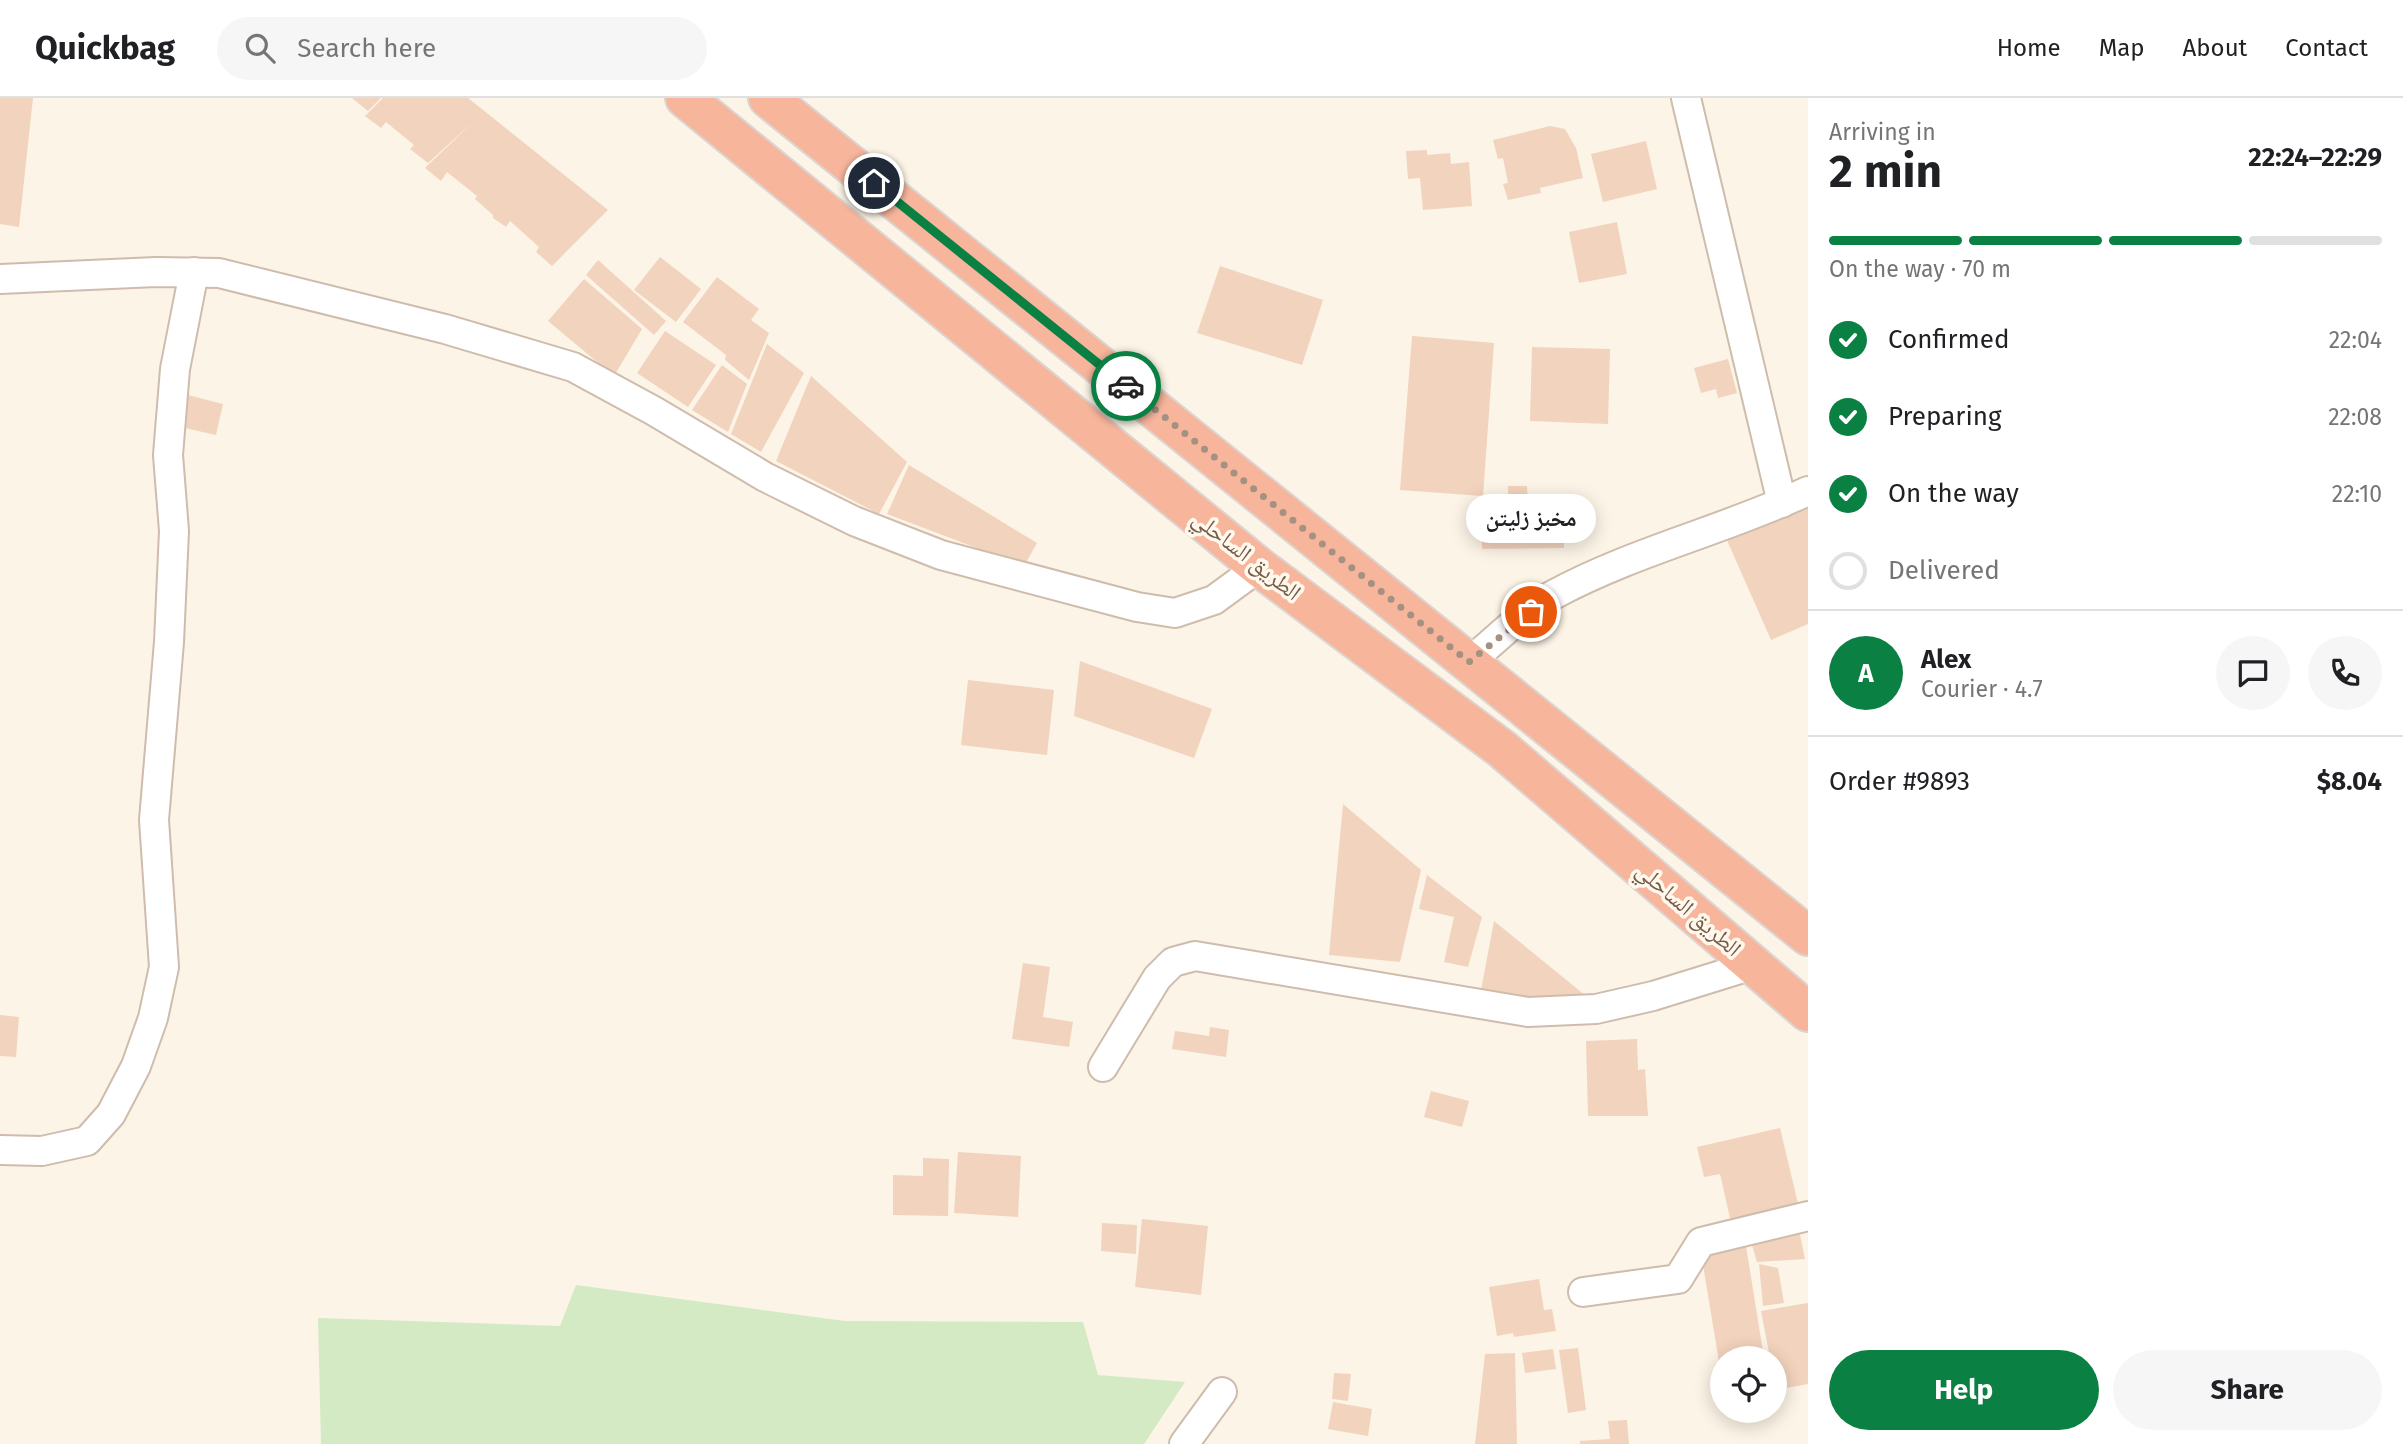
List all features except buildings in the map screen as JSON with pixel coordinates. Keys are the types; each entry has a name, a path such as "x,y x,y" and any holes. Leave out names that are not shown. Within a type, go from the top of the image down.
{"highway":[{"name":"الطريق الساحلي","path":"685,98 1259,567 1502,750 1689,907 1808,1012"},
{"path":"768,98 1726,867 1808,936"},
{"path":"1689,907 1726,867"}],"street":[{"path":"1686,98 1783,503"},
{"path":"0,1150 42,1151 87,1141 111,1114 136,1066 153,1018 164,968 154,820 169,642 174,531 168,455 175,369 194,272"},
{"path":"0,278 219,273 445,328 573,367 765,477 854,520 942,555 1137,607 1175,613 1214,600 1259,567"},
{"path":"1469,662 1551,596 1623,562 1783,503 1808,491"},
{"path":"1103,1067 1157,978 1173,962 1195,956 1528,1012 1596,1009 1653,996 1753,965"},
{"path":"1583,1292 1678,1279 1701,1242 1808,1216"},
{"path":"1184,1444 1222,1392"}],"green space":[{"path":"576,1285 845,1321 1083,1322 1098,1375 1185,1382 1144,1444 321,1444 318,1318 560,1326"}],"way so far":[{"path":"1126,386 1469,662 1531,612"}],"place":[{"name":"مخبز زليتن","path":"1531,612"}],"route":[{"path":"874,183 1126,386"}]}
